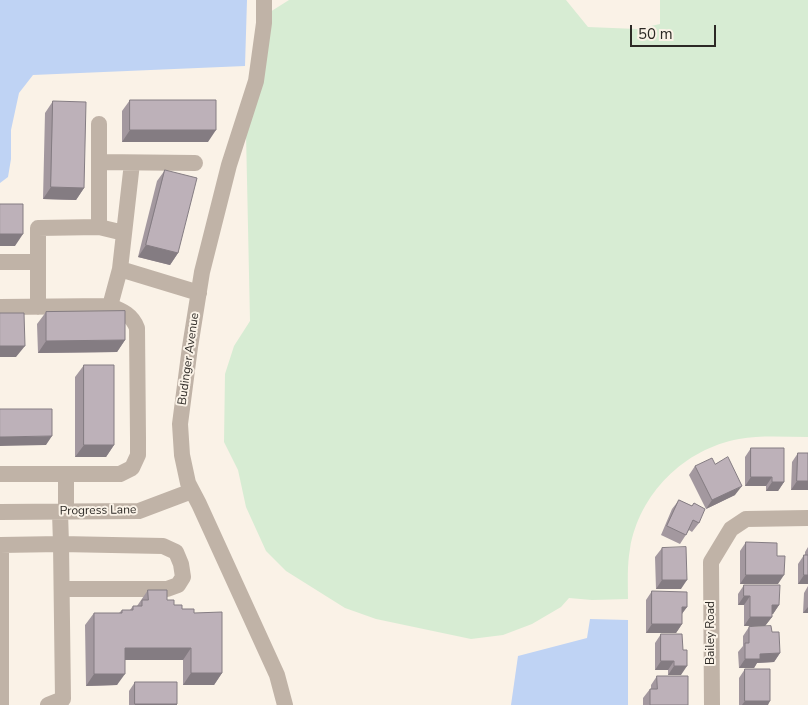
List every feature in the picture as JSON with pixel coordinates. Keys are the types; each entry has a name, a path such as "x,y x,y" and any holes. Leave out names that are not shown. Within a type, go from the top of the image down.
{"street":[{"name":"Budinger Avenue","path":"264,0 264,23 256,81 229,165 202,272 180,424 182,456 188,483 277,675 285,705"},
{"path":"99,124 99,227"},
{"path":"99,162 195,163"},
{"path":"110,306 120,269 132,163"},
{"path":"38,307 38,228 99,227 124,233"},
{"path":"0,262 38,262"},
{"path":"120,269 199,293"},
{"path":"0,307 110,306 124,311 133,319 137,328 138,455 132,468 120,474 0,474"},
{"path":"48,705 63,699 61,544 66,475"},
{"name":"Progress Lane","path":"0,512 140,511 192,491"},
{"name":"Bailey Road","path":"712,705 711,562 731,529 746,519 808,518"},
{"path":"5,704 0,545 163,546 176,552 181,564 183,577 178,585 167,589 62,589"}],"green space":[{"path":"289,0 566,0 588,27 637,29 660,24 660,0 808,0 808,437 756,437 719,444 700,453 667,477 643,510 635,529 628,561 628,599 592,600 569,598 561,607 532,624 503,635 471,639 376,619 345,608 286,571 266,551 246,507 238,470 224,442 225,374 234,346 250,321 246,133 270,12"}],"water":[{"path":"0,0 247,0 245,66 33,75 19,93 11,130 11,159 8,177 0,183"},
{"path":"590,619 628,620 628,705 511,705 518,656 587,638"}],"building":[{"path":"130,100 216,100 216,130 130,130"},
{"path":"53,101 86,102 84,188 51,187"},
{"path":"165,170 197,178 178,253 146,245"},
{"path":"0,204 23,204 23,234 0,234"},
{"path":"125,311 125,340 46,341 46,312"},
{"path":"0,313 24,313 25,346 0,346"},
{"path":"84,365 114,365 114,445 84,445"},
{"path":"0,409 52,409 52,436 0,437"},
{"path":"751,448 784,448 784,482 772,482 772,477 751,477"},
{"path":"798,453 808,453 808,481 797,481"},
{"path":"728,457 742,486 712,500 695,466 712,458 715,464"},
{"path":"679,500 692,506 694,503 705,509 699,523 693,520 686,535 667,526"},
{"path":"746,542 777,543 777,556 785,556 784,575 746,575"},
{"path":"686,547 687,580 662,580 662,548"},
{"path":"804,555 808,555 808,575 804,575"},
{"path":"744,585 780,585 779,605 772,605 772,617 750,617 750,596 744,596"},
{"path":"148,590 167,590 167,600 174,600 174,605 182,605 182,609 194,609 194,613 222,612 222,673 191,673 191,648 125,648 125,674 94,674 94,613 122,613 122,610 133,610 133,606 142,606 142,600 148,600"},
{"path":"652,591 687,592 687,607 682,607 682,624 652,624"},
{"path":"771,626 772,632 779,632 780,653 760,654 760,659 745,659 745,643 749,643 749,627"},
{"path":"661,634 682,634 683,650 687,650 687,666 674,666 674,661 661,661"},
{"path":"745,669 770,669 770,701 745,701"},
{"path":"657,676 688,676 688,705 650,705 650,689 657,689"},
{"path":"135,682 177,682 177,704 135,704"}]}
